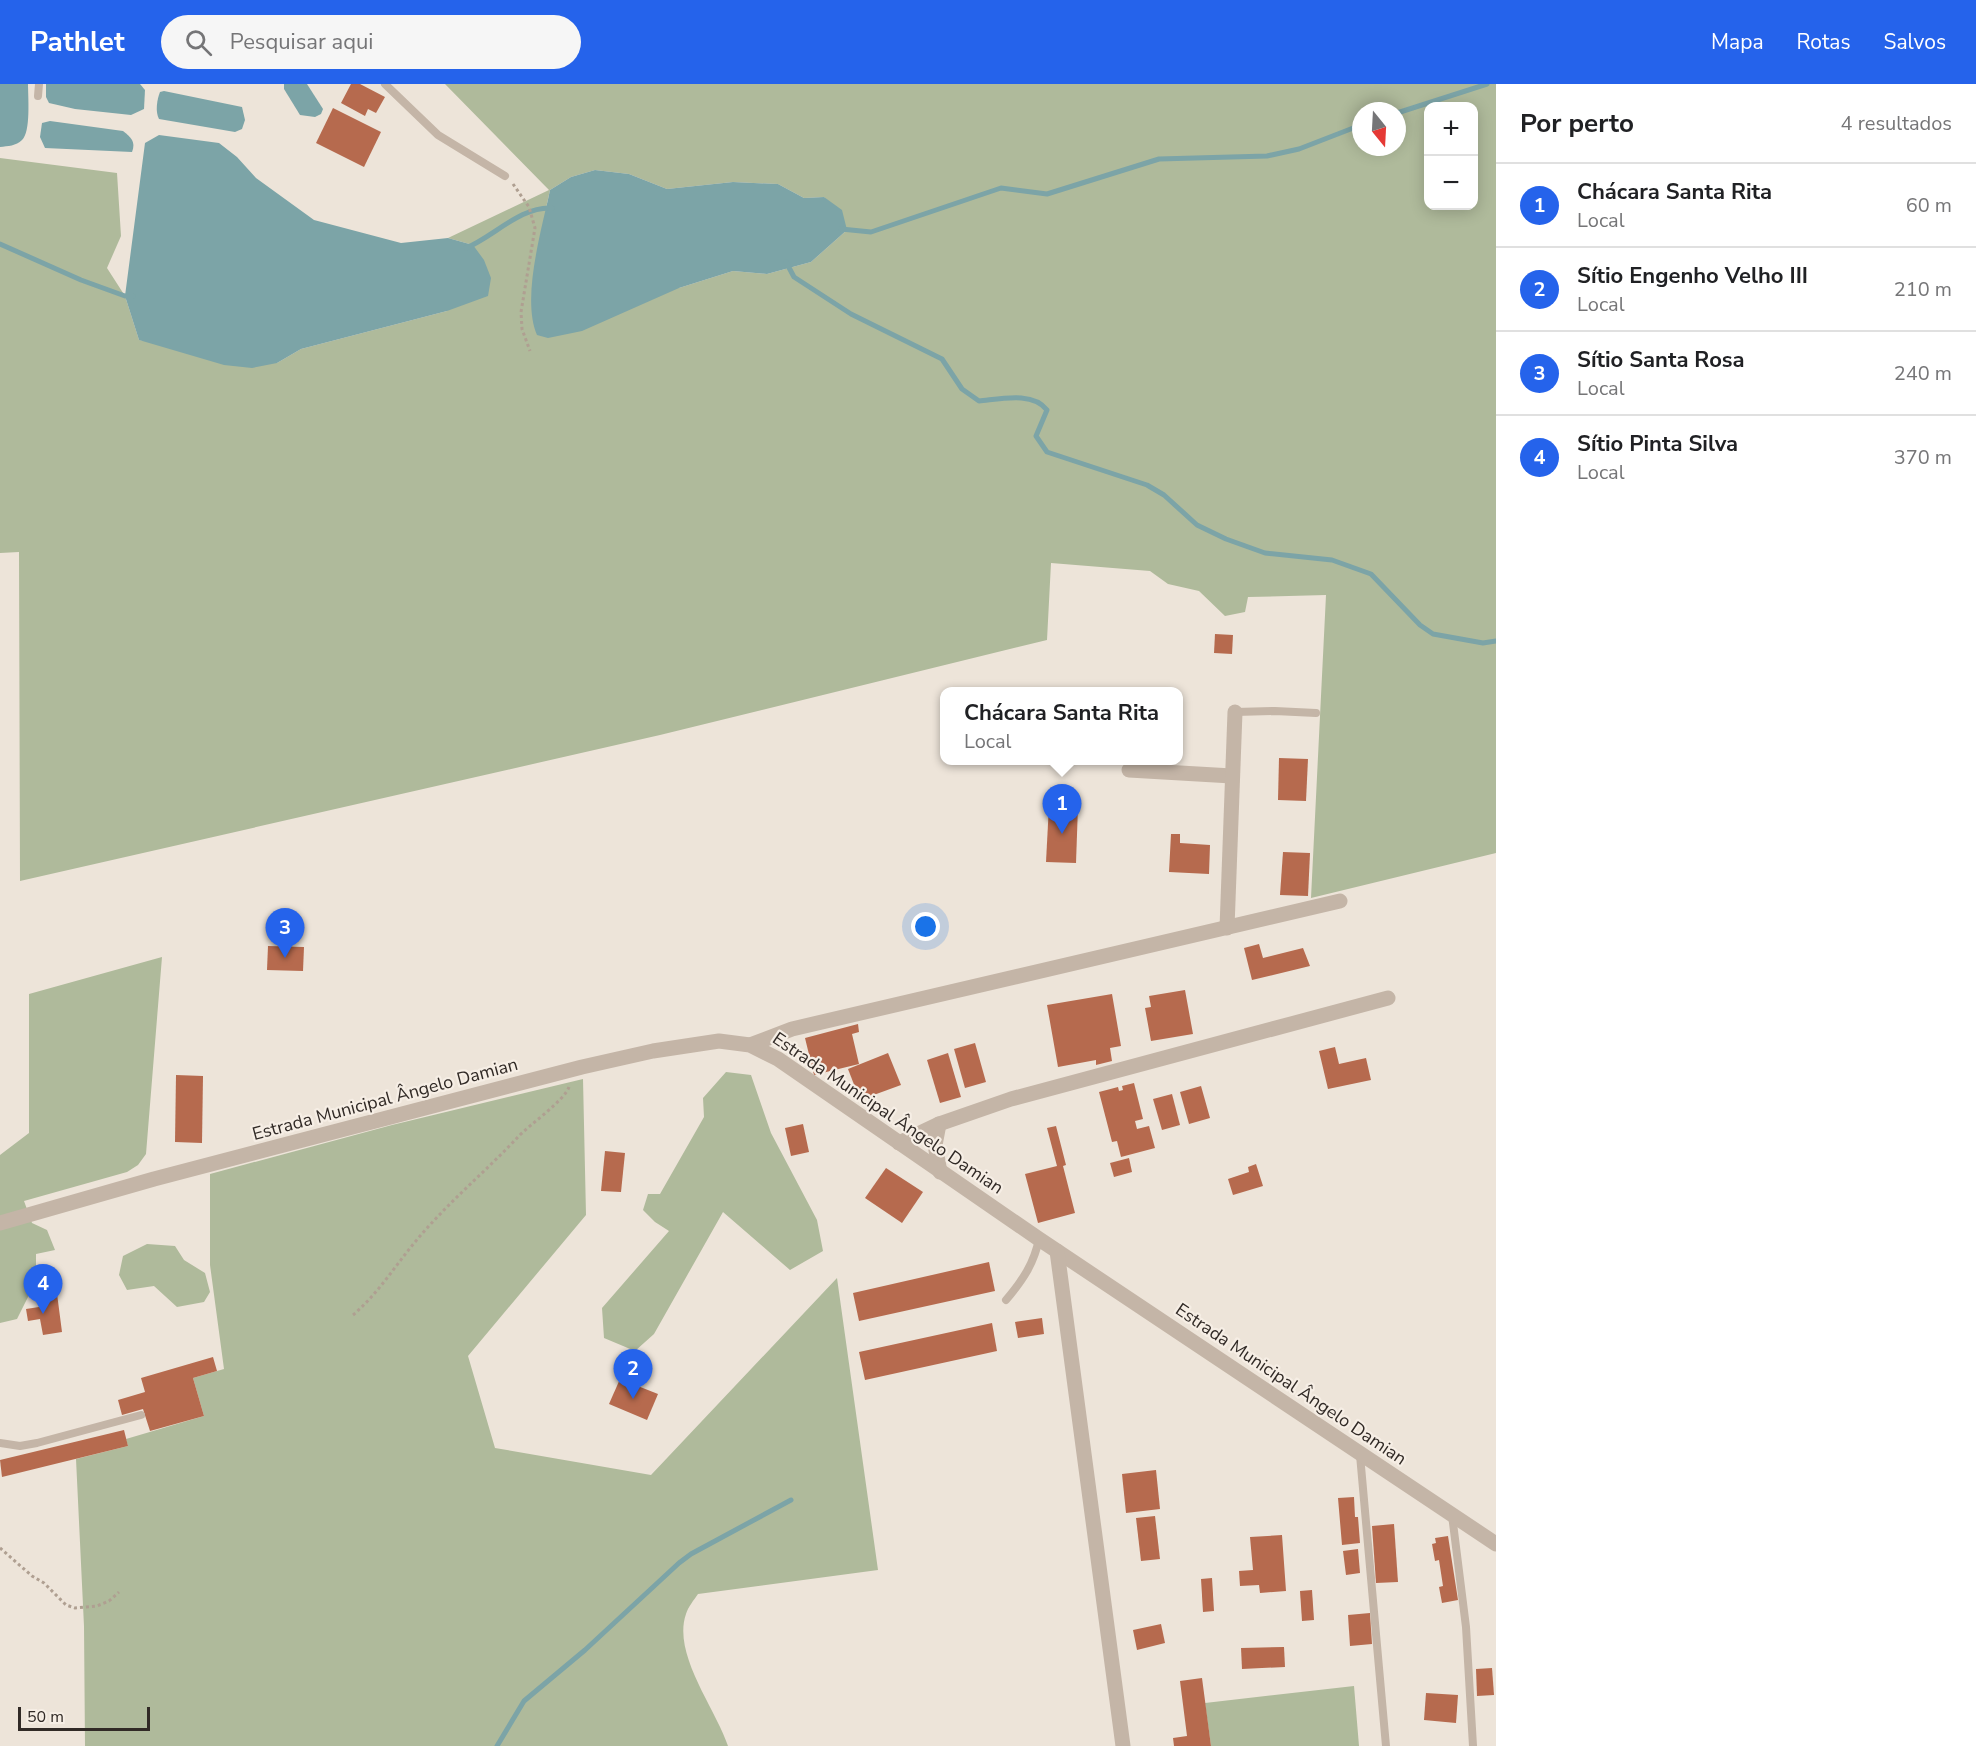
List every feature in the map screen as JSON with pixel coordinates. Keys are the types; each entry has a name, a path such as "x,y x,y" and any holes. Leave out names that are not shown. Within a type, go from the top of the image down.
{"street":[{"path":"1227,928 1235,712"},
{"path":"1129,770 1232,776"},
{"path":"750,1045 792,1029 1340,901"},
{"path":"898,1143 979,1109 1053,1087 1388,998"},
{"name":"Estrada Municipal Ângelo Damian","path":"0,1223 154,1179 567,1071 682,1045 719,1041 750,1045 778,1059 1039,1239 1496,1544"},
{"path":"939,1124 935,1145 940,1172"},
{"path":"1057,1251 1123,1746"}],"lane":[{"path":"38,96 39,84"},
{"path":"385,84 438,135 505,176"},
{"path":"1235,712 1316,713"},
{"path":"1006,1300 1030,1268 1039,1239"},
{"path":"0,1443 20,1446 37,1443 141,1415"},
{"path":"1360,1455 1386,1746"},
{"path":"1452,1514 1466,1627 1473,1746"}],"path":[{"path":"505,176 529,207 535,228 521,312 522,329 530,351"},
{"path":"353,1315 367,1303 420,1235 461,1191 566,1094 569,1085 567,1071"},
{"path":"0,1548 32,1576 44,1583 66,1605 75,1608 97,1606 109,1601 119,1592"}],"green space":[{"path":"445,84 1496,84 1496,853 1311,898 1326,595 1248,597 1245,612 1225,616 1199,591 1168,584 1150,571 1051,563 1047,640 660,735 20,881 19,552 0,553 0,158 117,173 121,236 107,268 125,296 139,340 277,363 301,349 447,311 473,245 448,238 549,190","holes":["595,170 629,174 667,189 733,182 778,184 804,198 824,197 847,230 811,262 767,274 733,271 679,288 546,208 550,190 571,177"]},
{"path":"162,957 146,1154 138,1165 127,1172 24,1201 32,1223 47,1230 55,1250 36,1254 36,1281 17,1319 0,1323 0,1155 29,1133 29,994"},
{"path":"726,1072 751,1075 771,1133 817,1220 823,1251 790,1270 723,1212 654,1334 635,1351 604,1338 602,1308 669,1231 643,1210 648,1194 660,1194 704,1117 703,1098"},
{"path":"583,1079 586,1215 468,1356 495,1448 651,1475 837,1278 878,1570 698,1594 686,1614 683,1630 685,1646 697,1681 728,1746 85,1746 84,1626 76,1459 128,1446 126,1439 204,1416 193,1378 224,1369 210,1265 210,1174 392,1125"},
{"path":"147,1244 175,1246 184,1260 205,1273 210,1292 204,1302 177,1307 154,1286 127,1290 119,1275 123,1256"},
{"path":"1354,1686 1359,1746 1211,1746 1205,1703"}],"water":[{"path":"0,84 28,84 28,122 25,136 20,142 0,147"},
{"path":"46,84 140,84 145,90 144,109 131,115 75,109 49,103 46,97"},
{"path":"284,84 307,84 323,109 321,114 315,117 300,115 284,89"},
{"path":"160,92 242,107 245,120 242,129 235,132 159,119 157,102"},
{"path":"50,121 123,131 132,140 132,152 45,148 40,137 42,123"},
{"path":"159,135 219,143 237,157 256,178 314,220 401,243 448,238 473,245 484,260 491,278 488,296 447,311 301,349 277,363 252,368 224,365 139,340 125,296 145,143"},
{"path":"595,170 629,174 667,189 733,182 778,184 804,198 824,197 842,210 847,230 811,262 767,274 733,271 679,288 582,331 548,338 537,335 531,302 532,283 534,263 550,190 571,177"}],"building":[{"path":"351,84 360,84 385,97 376,113 368,109 365,116 341,103"},
{"path":"333,108 381,132 364,167 316,143"},
{"path":"1215,634 1233,635 1232,654 1214,653"},
{"path":"1279,758 1308,759 1306,801 1278,800"},
{"path":"1049,805 1078,806 1076,863 1046,862"},
{"path":"1171,834 1180,834 1180,843 1210,845 1209,874 1169,872"},
{"path":"1283,852 1310,853 1308,896 1280,895"},
{"path":"1259,944 1263,958 1303,948 1310,966 1252,980 1244,948"},
{"path":"268,946 304,947 303,971 267,970"},
{"path":"1185,990 1193,1034 1151,1041 1145,1008 1151,1007 1149,996"},
{"path":"1112,994 1121,1046 1110,1048 1112,1061 1096,1065 1096,1060 1058,1067 1047,1005"},
{"path":"858,1024 859,1032 852,1034 859,1064 814,1075 805,1038"},
{"path":"975,1043 986,1082 965,1088 954,1049"},
{"path":"1335,1047 1339,1064 1366,1058 1371,1080 1328,1089 1319,1051"},
{"path":"888,1053 901,1085 860,1100 848,1069"},
{"path":"948,1053 961,1097 940,1103 927,1060"},
{"path":"176,1075 203,1076 202,1143 175,1142"},
{"path":"1134,1083 1143,1119 1135,1121 1137,1129 1149,1126 1155,1148 1121,1157 1117,1141 1112,1142 1099,1092 1118,1087 1119,1091 1123,1090 1122,1086"},
{"path":"1201,1086 1210,1118 1189,1124 1180,1092"},
{"path":"1172,1094 1180,1125 1162,1130 1153,1099"},
{"path":"803,1124 809,1152 791,1156 785,1128"},
{"path":"1056,1126 1075,1213 1038,1223 1025,1174 1057,1166 1047,1128"},
{"path":"605,1151 625,1153 621,1192 601,1191"},
{"path":"1129,1158 1132,1172 1114,1177 1110,1163"},
{"path":"1256,1164 1263,1186 1233,1195 1228,1179 1249,1172 1248,1167"},
{"path":"886,1168 923,1192 902,1223 865,1198"},
{"path":"989,1262 995,1291 859,1321 853,1293"},
{"path":"56,1286 62,1332 43,1335 40,1319 28,1321 26,1309 39,1307 36,1289"},
{"path":"1042,1318 1044,1334 1018,1338 1015,1322"},
{"path":"992,1323 997,1351 865,1380 859,1352"},
{"path":"213,1357 217,1371 193,1378 204,1416 150,1431 143,1409 122,1415 118,1400 145,1392 141,1378"},
{"path":"620,1379 658,1394 647,1420 609,1404"},
{"path":"124,1430 128,1446 2,1477 0,1460"},
{"path":"1156,1470 1160,1509 1126,1513 1122,1474"},
{"path":"1354,1497 1360,1543 1342,1545 1338,1498"},
{"path":"1155,1516 1160,1559 1141,1561 1136,1518"},
{"path":"1394,1524 1398,1582 1376,1583 1372,1526"},
{"path":"1282,1535 1286,1591 1260,1593 1259,1585 1240,1586 1239,1571 1253,1570 1250,1537"},
{"path":"1448,1536 1458,1600 1442,1603 1439,1587 1443,1586 1439,1560 1435,1561 1432,1544 1436,1543 1435,1538"},
{"path":"1358,1549 1360,1573 1346,1575 1343,1551"},
{"path":"1212,1578 1214,1611 1203,1612 1201,1579"},
{"path":"1312,1590 1314,1620 1302,1621 1300,1591"},
{"path":"1370,1613 1372,1644 1350,1646 1348,1615"},
{"path":"1161,1624 1165,1643 1137,1650 1133,1630"},
{"path":"1284,1647 1285,1667 1242,1669 1241,1648"},
{"path":"1492,1668 1494,1695 1477,1696 1476,1669"},
{"path":"1202,1678 1211,1746 1174,1746 1173,1738 1187,1736 1180,1681"},
{"path":"1426,1693 1458,1695 1456,1723 1424,1720"}],"waterway":[{"path":"1406,110 1487,84"},
{"path":"841,229 871,232 1001,188 1047,194 1159,159 1267,156 1299,149 1352,128"},
{"path":"466,248 518,217 529,212 552,208"},
{"path":"0,244 81,280 125,296 133,296"},
{"path":"786,262 794,277 851,314 942,359 962,389 979,401 1025,398 1041,404 1047,410 1036,436 1047,452 1147,485 1164,495 1197,525 1226,539 1265,553 1332,560 1371,574 1420,625 1433,634 1483,643 1496,641"},
{"path":"497,1746 524,1701 585,1650 679,1563 691,1554 791,1500"}],"place":[{"name":"Chácara Santa Rita","path":"1062,834"},
{"name":"Sítio Santa Rosa","path":"285,958"},
{"name":"Sítio Pinta Silva","path":"43,1314"},
{"name":"Sítio Engenho Velho III","path":"633,1399"}]}
